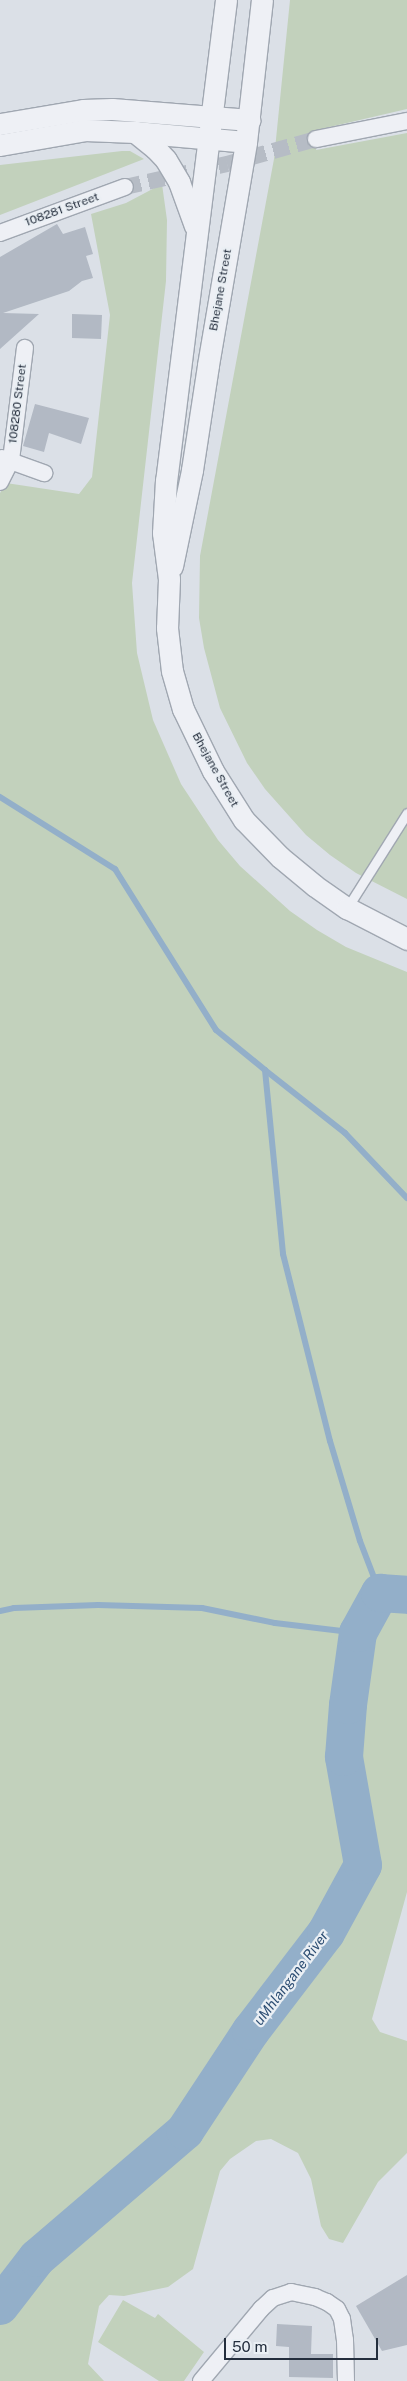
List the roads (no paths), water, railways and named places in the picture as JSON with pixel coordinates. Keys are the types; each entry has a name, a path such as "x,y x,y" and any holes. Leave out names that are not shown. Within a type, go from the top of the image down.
{"street":[{"name":"Bhejane Street","path":"226,0 166,480 163,533 169,579 168,628 172,671 182,709 213,772 244,820 280,857 314,886 347,908 407,939"},
{"name":"Bhejane Street","path":"169,579 192,470 250,120 262,0"},
{"path":"0,124 83,110 112,109 250,120"},
{"path":"316,140 407,121"},
{"path":"0,145 85,130 135,132 246,142"},
{"path":"135,132 156,148 166,160 179,182 197,231"},
{"name":"108281 Street","path":"0,233 125,188"},
{"name":"108280 Street","path":"25,348 5,459 44,473"},
{"path":"0,482 5,459"},
{"path":"201,2381 261,2309 273,2298 292,2292 315,2297 328,2302 337,2309 342,2318 346,2340 346,2381"}],"lane":[{"path":"347,908 407,813"}],"waterway":[{"path":"0,797 115,869 216,1030 265,1070 283,1254 330,1441 360,1541 380,1593"},
{"path":"265,1070 345,1133 407,1198"},
{"name":"uMhlangane River","path":"0,2306 37,2258 185,2131 251,2031 326,1933 363,1865 344,1757 348,1705 358,1633 380,1593 407,1595"},
{"path":"0,1611 14,1608 98,1605 202,1608 275,1623 358,1633"}],"tunnel":[{"path":"125,187 227,164 316,139"}]}
